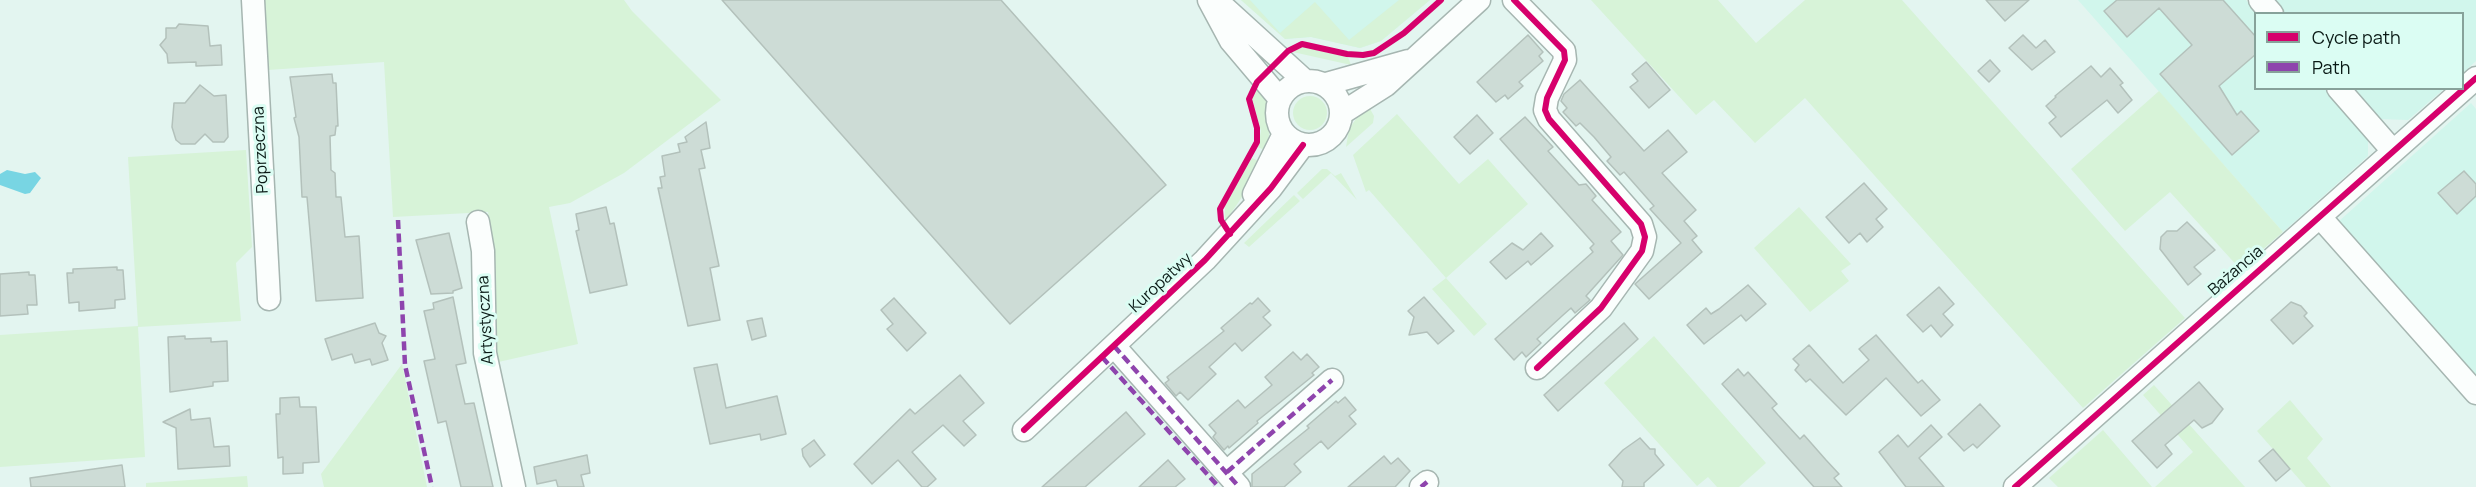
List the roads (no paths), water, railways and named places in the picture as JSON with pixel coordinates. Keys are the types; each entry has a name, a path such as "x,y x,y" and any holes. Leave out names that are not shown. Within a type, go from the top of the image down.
{"street":[{"name":"Poprzeczna","path":"253,0 269,299"},
{"path":"1209,0 1231,41 1280,99"},
{"path":"1216,0 1315,82 1337,97 1341,113 1336,131 1330,138 1312,145 1294,140 1277,117 1280,99 1294,84 1315,82 1412,60"},
{"path":"1341,113 1386,85 1479,0"},
{"path":"1514,0 1564,51 1561,70 1545,110 1549,119 1641,224 1645,237 1642,251 1601,308 1537,368"},
{"path":"2260,0 2270,12"},
{"name":"Bażancia","path":"2464,89 2476,78"},
{"path":"2340,90 2393,151"},
{"name":"Bażancia","path":"2015,487 2462,90"},
{"name":"Kuropatwy","path":"1024,430 1205,260 1243,218 1294,140"},
{"path":"2319,217 2476,393"},
{"name":"Artystyczna","path":"478,222 483,250 485,353 514,487"},
{"path":"1108,351 1217,484 1226,482 1332,380"}],"water":[{"path":"7,170 25,174 35,172 41,178 30,193 25,194 0,185 0,174"}]}
